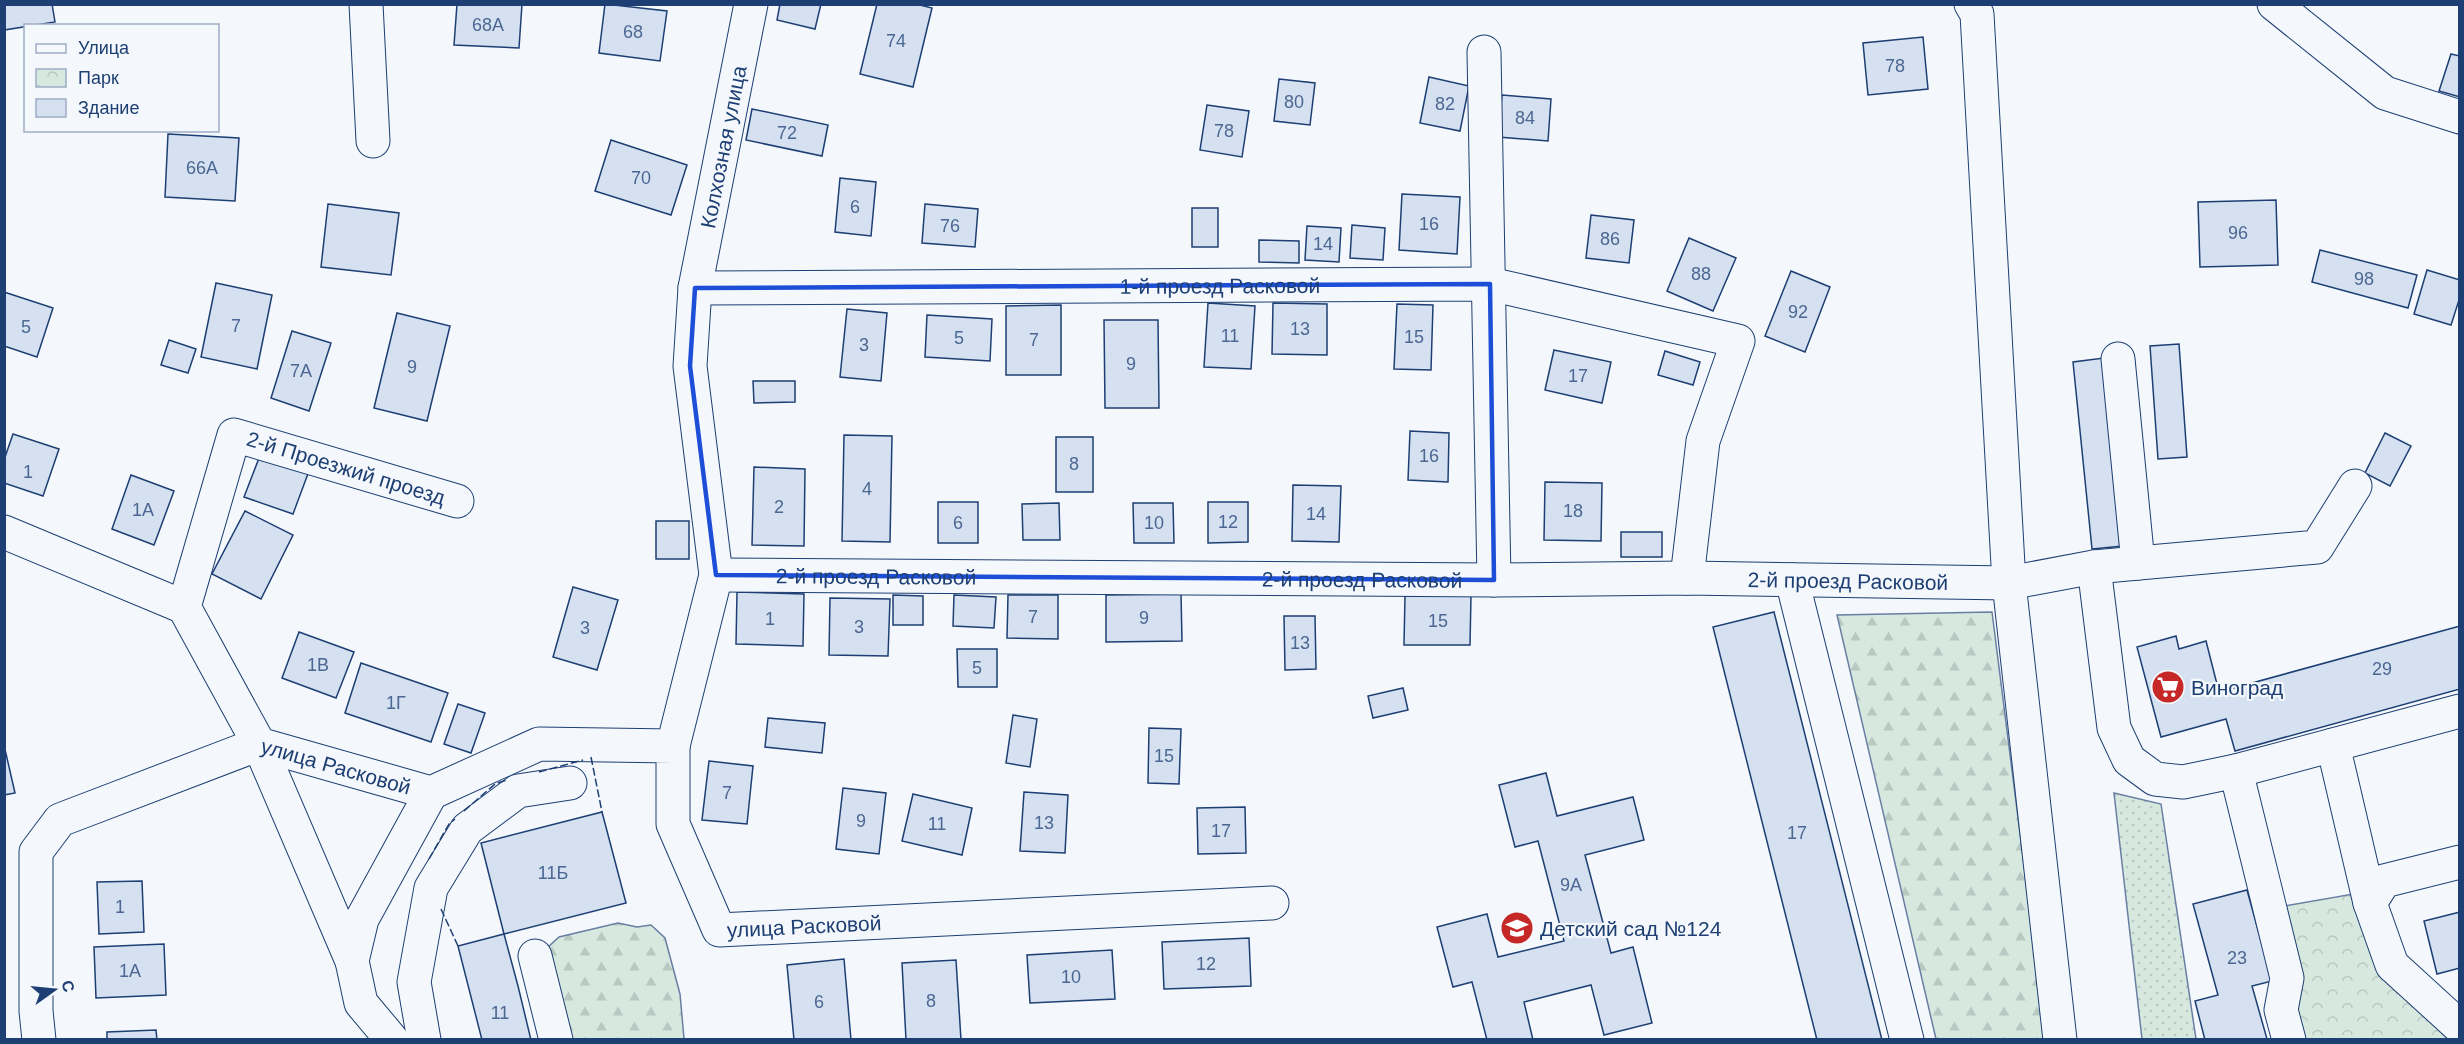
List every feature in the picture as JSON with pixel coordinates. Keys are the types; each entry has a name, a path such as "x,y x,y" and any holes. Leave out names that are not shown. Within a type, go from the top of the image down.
{"street":[{"path":"366,4 373,141"},
{"name":"Колхозная улица","path":"716,575 690,366 695,288 751,4"},
{"path":"1971,4 1977,14 2009,583 2060,1040"},
{"path":"2274,4 2385,93 2460,117"},
{"path":"1484,52 1494,580"},
{"name":"1-й проезд Расковой","path":"695,288 1490,284 1738,341 1703,441 1687,578"},
{"path":"2118,359 2138,563"},
{"name":"2-й Проезжий проезд","path":"184,607 234,435 457,501"},
{"name":"2-й проезд Расковой","path":"716,575 1494,580 1687,578 2009,583 2094,567 2317,547 2355,486"},
{"path":"4,532 184,607"},
{"path":"2094,567 2114,728 2129,760 2155,779 2183,782 2236,771 2460,711"},
{"path":"673,746 716,575"},
{"path":"1792,579 1907,1040"},
{"name":"улица Расковой","path":"184,607 259,744 431,793 539,744 673,746 673,825 719,930 1272,903"},
{"path":"39,1040 36,1011 36,852 60,820 259,744 352,961 361,1003 392,1040"},
{"path":"2333,745 2370,903 2392,965 2460,1027"},
{"path":"2236,771 2287,978 2281,1010 2289,1040"},
{"path":"424,1040 414,982 431,888 467,829 518,791 570,783"},
{"path":"352,961 362,919 431,793"},
{"path":"2370,903 2384,881 2460,862"},
{"path":"535,956 556,1040"}],"highlighted area":[{"path":"1490,284 1494,580 716,575 690,366 695,288"}],"green space":[{"path":"1992,612 2046,1039 1936,1039 1837,615"},
{"path":"2114,793 2161,804 2196,1039 2142,1039"},
{"path":"2359,893 2384,971 2448,1039 2296,1039 2279,907"},
{"path":"618,923 637,927 651,925 665,938 680,994 684,1039 571,1039 547,948 559,937"}],"building":[{"path":"4,4 52,4 55,22 24,24 24,27 4,30"},
{"path":"457,4 522,4 519,48 454,45"},
{"path":"605,4 667,11 660,61 599,53"},
{"path":"780,4 821,4 815,29 777,20"},
{"path":"877,4 916,4 932,8 913,87 860,74"},
{"path":"1923,37 1928,89 1868,95 1863,43"},
{"path":"2451,54 2460,56 2460,97 2439,91"},
{"path":"1429,77 1469,86 1460,131 1420,123"},
{"path":"1279,79 1315,83 1310,125 1274,121"},
{"path":"1502,95 1551,99 1548,141 1498,137"},
{"path":"1207,105 1249,111 1242,157 1200,150"},
{"path":"752,109 828,125 822,156 746,140"},
{"path":"168,134 239,138 235,201 165,197"},
{"path":"611,140 687,165 671,215 595,191"},
{"path":"840,178 876,182 871,236 835,232"},
{"path":"1402,194 1460,197 1457,254 1399,250"},
{"path":"2276,200 2278,265 2200,267 2198,202"},
{"path":"328,204 399,213 391,275 321,267"},
{"path":"925,204 978,209 975,247 922,243"},
{"path":"1192,208 1218,208 1218,247 1192,247"},
{"path":"1591,215 1634,220 1629,263 1586,258"},
{"path":"1352,225 1385,228 1383,260 1350,258"},
{"path":"1307,226 1341,228 1339,262 1305,260"},
{"path":"1689,238 1736,258 1713,311 1667,291"},
{"path":"1259,240 1299,241 1299,263 1259,262"},
{"path":"2320,250 2417,275 2408,308 2312,282"},
{"path":"2427,270 2460,280 2460,297 2451,325 2414,314"},
{"path":"1791,271 1830,287 1805,352 1765,336"},
{"path":"216,283 272,295 257,369 201,357"},
{"path":"4,292 53,308 37,357 4,346"},
{"path":"1208,303 1255,306 1251,369 1204,367"},
{"path":"1273,303 1327,304 1327,355 1272,354"},
{"path":"1397,304 1433,305 1431,370 1394,369"},
{"path":"1061,305 1061,375 1006,375 1006,306"},
{"path":"847,309 887,313 881,381 840,377"},
{"path":"397,313 450,326 427,421 374,408"},
{"path":"927,315 992,319 990,361 925,357"},
{"path":"1104,320 1158,320 1159,408 1105,408"},
{"path":"292,331 331,343 309,411 271,398"},
{"path":"169,340 196,349 188,373 161,365"},
{"path":"2179,344 2187,457 2158,459 2150,346"},
{"path":"1554,350 1611,362 1602,403 1545,390"},
{"path":"1665,351 1700,362 1693,385 1658,375"},
{"path":"2104,358 2123,546 2092,549 2073,362"},
{"path":"753,381 795,381 795,402 754,403"},
{"path":"1410,431 1449,433 1448,482 1408,480"},
{"path":"2385,433 2411,446 2390,486 2365,473"},
{"path":"13,434 59,449 43,496 4,483 4,460"},
{"path":"844,435 892,436 890,542 842,541"},
{"path":"1056,437 1093,437 1093,492 1056,492"},
{"path":"261,453 309,471 293,514 244,497"},
{"path":"754,467 805,469 804,546 752,545"},
{"path":"131,475 174,491 154,545 112,529"},
{"path":"1545,482 1602,483 1601,541 1544,540"},
{"path":"1293,485 1341,486 1339,542 1292,541"},
{"path":"938,502 978,502 978,543 938,543"},
{"path":"1208,502 1248,502 1248,542 1208,543"},
{"path":"1059,503 1060,540 1023,540 1022,504"},
{"path":"1133,503 1173,503 1174,543 1134,543"},
{"path":"245,511 293,535 261,599 212,574"},
{"path":"656,521 689,521 689,559 656,559"},
{"path":"1621,532 1662,532 1662,557 1621,557"},
{"path":"573,587 618,600 597,670 553,657"},
{"path":"737,592 804,594 803,646 736,644"},
{"path":"1181,594 1182,641 1106,642 1106,595"},
{"path":"893,595 923,596 923,625 893,625"},
{"path":"954,595 996,597 994,628 953,626"},
{"path":"1008,595 1058,595 1058,639 1007,638"},
{"path":"1405,596 1471,596 1470,645 1404,645"},
{"path":"830,598 890,599 888,656 829,655"},
{"path":"1774,612 1882,1040 1817,1040 1713,627"},
{"path":"1284,616 1315,616 1316,669 1285,670"},
{"path":"2460,626 2460,689 2235,751 2226,719 2161,737 2137,647 2176,636 2179,649 2206,641 2219,692"},
{"path":"299,632 354,652 336,698 282,678"},
{"path":"957,649 997,649 997,687 958,687"},
{"path":"361,663 448,693 431,742 345,713"},
{"path":"1403,688 1408,710 1373,718 1368,696"},
{"path":"458,704 485,713 471,753 444,744"},
{"path":"1013,715 1037,719 1030,767 1006,763"},
{"path":"768,718 825,723 822,753 765,747"},
{"path":"1149,728 1181,729 1179,784 1148,783"},
{"path":"4,745 15,793 4,795"},
{"path":"709,761 753,766 747,824 702,820"},
{"path":"1546,773 1557,816 1633,797 1644,840 1585,855 1611,953 1633,947 1652,1023 1604,1035 1591,985 1524,1002 1533,1040 1487,1040 1472,982 1453,987 1437,927 1487,914 1498,957 1564,941 1538,841 1515,847 1499,785"},
{"path":"843,788 886,793 879,854 836,849"},
{"path":"1024,792 1068,795 1065,853 1020,851"},
{"path":"913,794 972,808 962,855 902,841"},
{"path":"1245,807 1246,853 1198,854 1197,808"},
{"path":"602,812 626,903 504,934 481,843"},
{"path":"142,881 144,932 99,934 97,882"},
{"path":"2247,890 2272,981 2252,986 2267,1039 2205,1040 2195,1001 2218,995 2193,904"},
{"path":"2460,912 2460,968 2437,974 2424,921"},
{"path":"504,934 531,1040 482,1040 458,946"},
{"path":"1249,938 1251,986 1164,989 1162,942"},
{"path":"164,944 166,995 96,998 94,947"},
{"path":"1112,950 1115,999 1030,1003 1027,955"},
{"path":"844,959 851,1040 794,1040 787,965"},
{"path":"956,960 961,1040 906,1040 902,963"},
{"path":"156,1030 157,1040 107,1040 107,1032"}],"fence":[{"path":"591,757 602,812"},
{"path":"539,772 583,760"},
{"path":"464,811 495,784 507,780"},
{"path":"429,859 449,824 455,819"},
{"path":"441,909 458,946"}],"place":[{"name":"Виноград","path":"2168,687"},
{"name":"Детский сад №124","path":"1517,928"}]}
